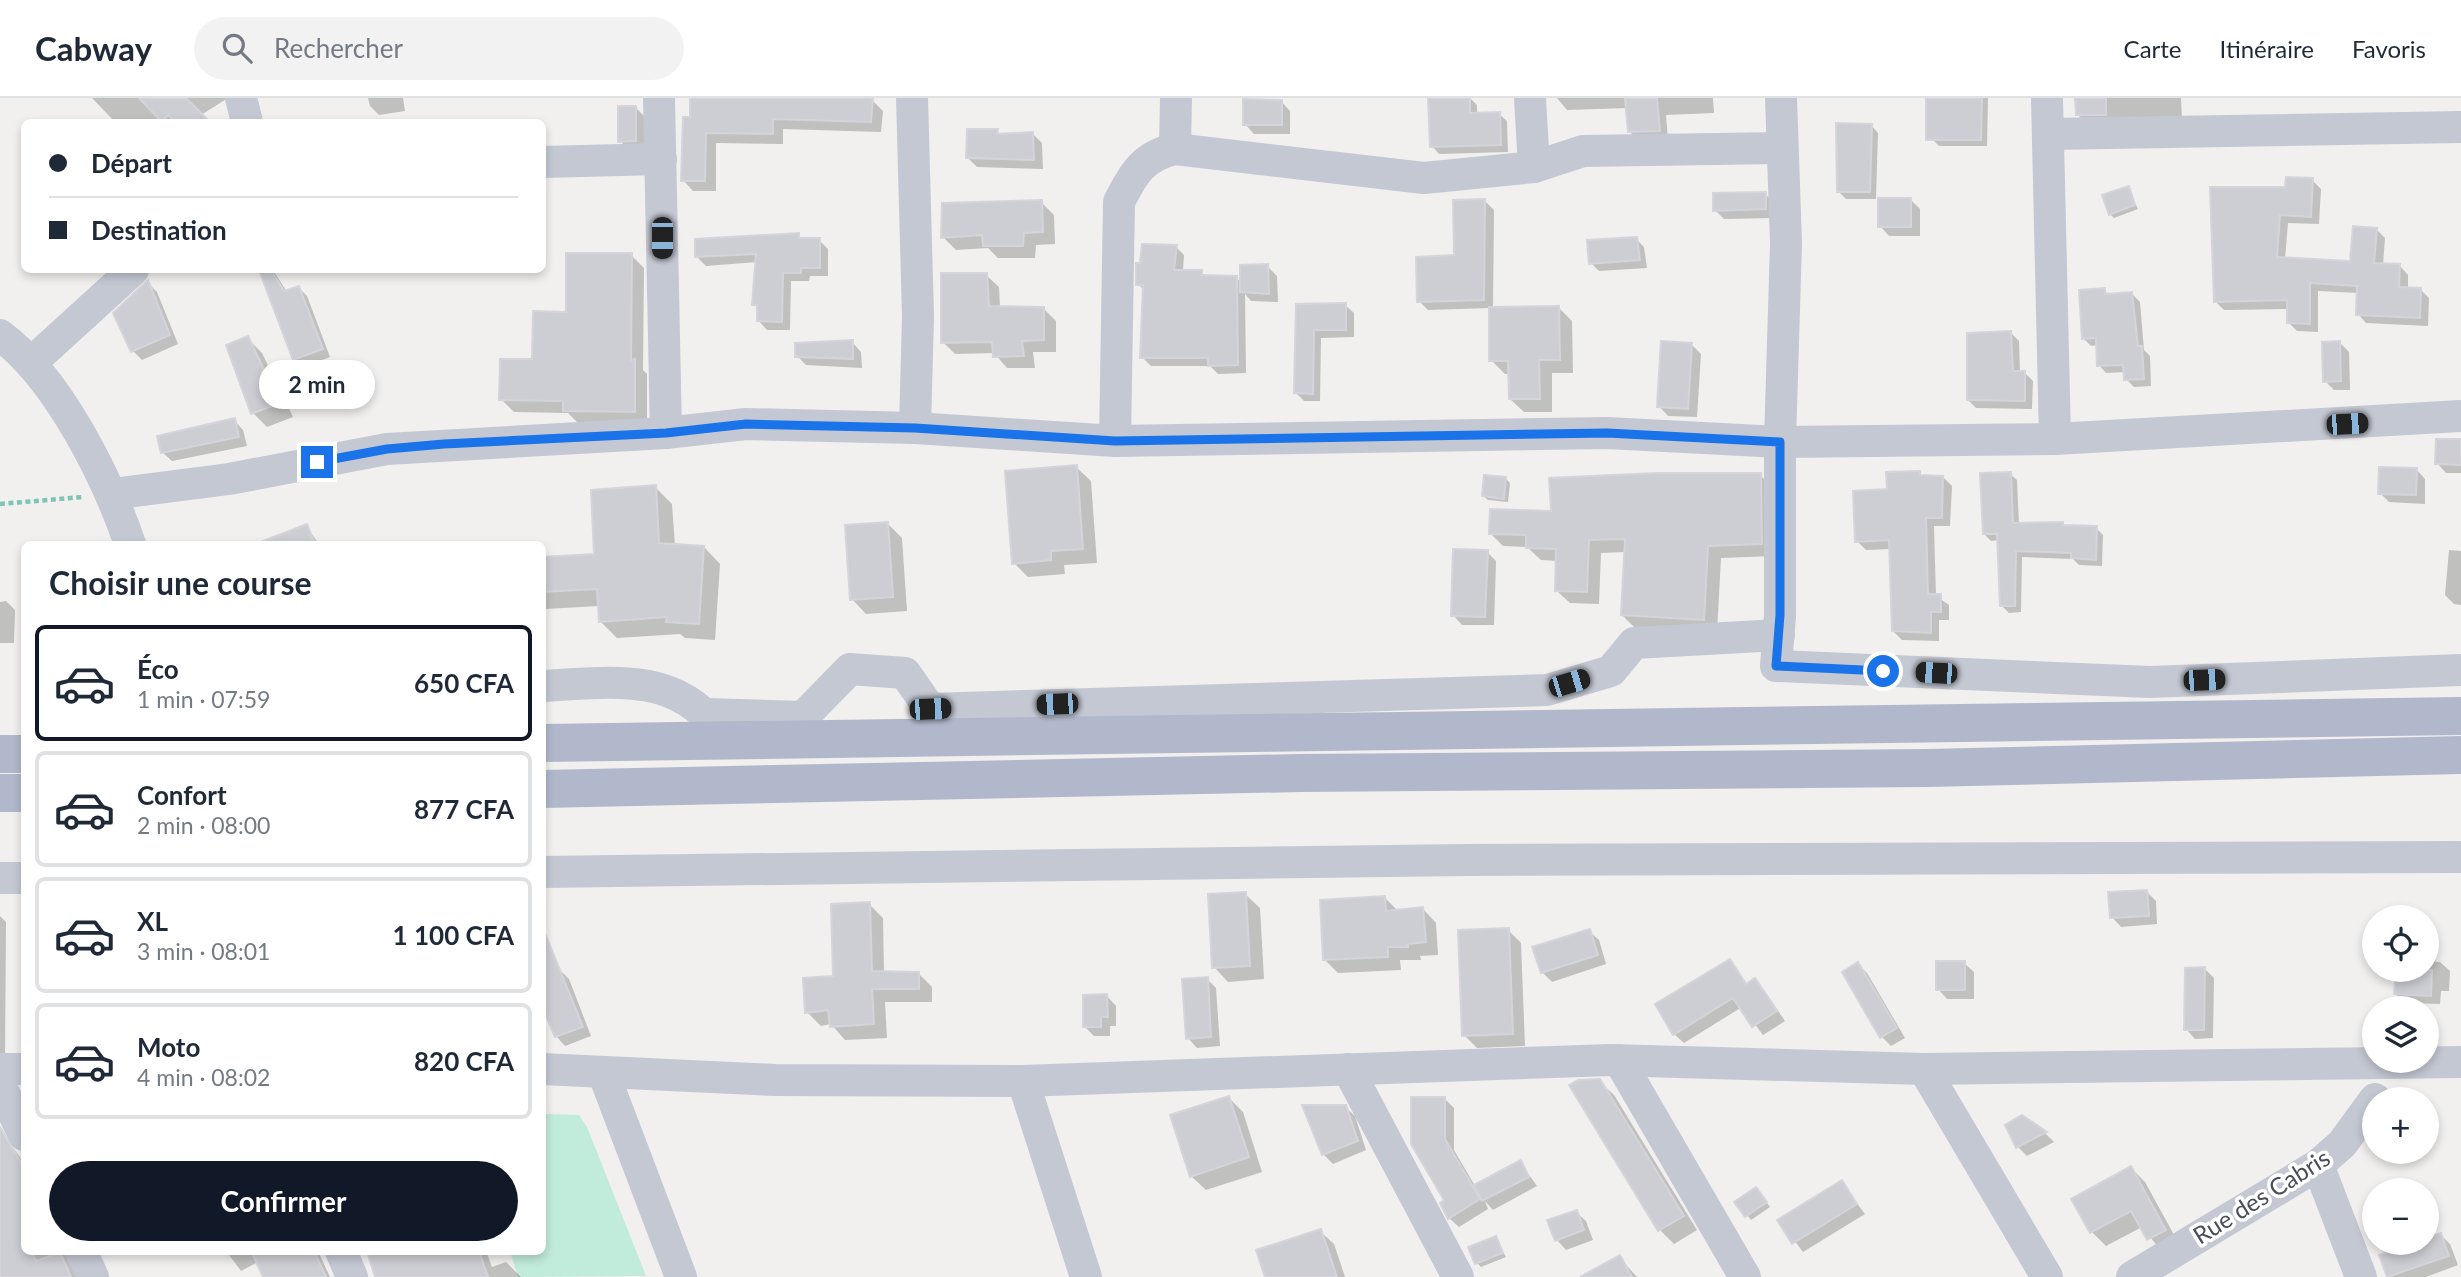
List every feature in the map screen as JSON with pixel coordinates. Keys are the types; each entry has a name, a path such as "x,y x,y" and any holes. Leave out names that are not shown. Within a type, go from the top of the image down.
{"main road":[{"path":"546,743 716,727 2461,716"},
{"path":"0,754 21,754"},
{"path":"546,789 1300,773 1928,768 2461,755"},
{"path":"0,793 21,793"}],"street":[{"path":"242,98 246,119"},
{"path":"659,98 666,433"},
{"path":"912,98 918,316 915,428"},
{"path":"1175,149 1177,98"},
{"path":"1530,98 1534,167"},
{"path":"1781,98 1786,243 1780,442 1779,635 1776,666 2150,682 2461,670"},
{"path":"2047,98 2055,439"},
{"path":"2048,134 2461,127"},
{"path":"1115,441 1119,202 1137,167 1155,153 1175,149 1424,178 1534,167 1583,152 1782,148"},
{"path":"546,162 661,159"},
{"path":"32,362 130,273"},
{"path":"0,335 32,362 96,462 129,541"},
{"path":"112,495 229,480 387,449 666,433 746,424 915,428 1115,441 1607,433 1780,442 2055,439 2461,416"},
{"path":"546,686 639,682 677,696 716,727 803,717 850,669 905,673 930,709 1547,690 1611,671 1633,643 1779,635"},
{"path":"546,872 1467,860 2461,857"},
{"path":"0,878 21,878"},
{"path":"1619,1060 1745,1277"},
{"path":"546,1069 775,1080 1023,1081 1619,1060 1924,1069 2362,1062"},
{"path":"2439,1062 2461,1062"},
{"path":"0,1069 21,1069"},
{"path":"1349,1069 1458,1277"},
{"path":"1924,1069 2047,1277"},
{"path":"603,1072 681,1277"},
{"path":"1023,1081 1080,1275"},
{"path":"0,1085 21,1129"},
{"name":"Rue des Cabris","path":"2132,1277 2318,1165 2342,1144 2362,1117"},
{"path":"2318,1165 2361,1277"},
{"path":"83,1255 93,1277"},
{"path":"343,1255 352,1277"}],"path":[{"path":"0,504 112,495"}],"green space":[{"path":"546,1114 579,1115 587,1127 646,1276 518,1277 511,1255 546,1255"}],"building":[{"path":"139,98 186,98 207,119 173,119 168,115 165,119 159,119"},
{"path":"690,98 873,98 871,122 773,119 773,134 706,133 705,181 681,181 683,117 690,117"},
{"path":"1428,98 1470,98 1470,113 1500,112 1501,145 1430,147"},
{"path":"1625,98 1657,98 1660,131 1628,132"},
{"path":"1926,98 1982,98 1981,140 1926,140"},
{"path":"2075,98 2106,98 2106,115 2076,115"},
{"path":"1243,99 1282,100 1282,125 1243,125"},
{"path":"618,106 636,106 636,141 618,142"},
{"path":"1836,123 1872,124 1870,192 1837,192"},
{"path":"967,129 998,129 997,134 1033,132 1034,160 966,158"},
{"path":"2286,177 2313,178 2311,217 2280,215 2277,257 2350,261 2353,226 2377,228 2374,263 2400,264 2399,287 2421,288 2420,318 2356,315 2357,286 2310,283 2310,324 2287,323 2287,300 2214,302 2210,187 2285,187"},
{"path":"2129,186 2135,205 2109,215 2102,195"},
{"path":"1766,192 1766,209 1713,211 1713,193"},
{"path":"1878,198 1911,198 1911,227 1878,227"},
{"path":"1485,199 1484,300 1417,302 1416,257 1454,255 1453,200"},
{"path":"1042,200 1043,232 1024,233 1023,246 983,246 982,235 941,238 942,203"},
{"path":"799,233 799,238 820,238 820,268 801,268 801,273 783,273 782,322 757,321 757,305 752,305 756,254 695,257 695,239"},
{"path":"1637,237 1640,260 1589,264 1587,240"},
{"path":"1142,244 1177,245 1174,270 1202,270 1202,275 1237,276 1238,365 1208,366 1208,358 1140,358 1143,285 1136,285 1136,263 1140,263"},
{"path":"566,253 632,253 631,360 635,359 635,412 563,411 563,401 499,400 500,359 532,359 533,311 566,312"},
{"path":"1268,264 1269,294 1240,292 1240,265"},
{"path":"260,273 273,273 284,291 299,286 323,349 293,360"},
{"path":"941,273 987,273 989,306 1044,307 1044,340 1022,341 1024,356 993,357 992,342 941,343"},
{"path":"148,280 170,335 131,352 113,313"},
{"path":"2105,288 2105,294 2132,292 2138,346 2142,346 2144,379 2124,380 2123,365 2097,366 2096,338 2082,339 2079,290"},
{"path":"1346,303 1346,330 1314,330 1313,394 1294,393 1296,304"},
{"path":"1559,306 1560,360 1539,360 1540,399 1509,399 1508,361 1489,361 1489,307"},
{"path":"2011,331 2013,371 2025,371 2025,401 1967,400 1967,333"},
{"path":"248,336 280,403 251,414 226,345"},
{"path":"853,340 853,359 795,357 795,343"},
{"path":"1661,341 1692,343 1688,409 1657,407"},
{"path":"2340,341 2341,381 2323,382 2322,342"},
{"path":"235,418 239,437 161,453 157,436"},
{"path":"2436,439 2461,439 2461,465 2435,464"},
{"path":"1077,465 1083,549 1051,551 1051,560 1012,564 1005,471"},
{"path":"2379,467 2417,468 2416,495 2378,494"},
{"path":"1920,471 1920,475 1943,476 1942,518 1926,518 1928,594 1941,594 1941,612 1931,612 1931,633 1892,631 1889,540 1855,542 1853,491 1887,489 1886,472"},
{"path":"2011,472 2013,523 2063,522 2063,525 2097,526 2096,560 2071,558 2071,553 2016,551 2015,606 2000,606 1997,534 1983,534 1980,473"},
{"path":"1657,473 1761,473 1762,544 1708,546 1704,620 1621,615 1625,539 1589,540 1587,592 1555,591 1556,549 1526,548 1526,535 1489,534 1490,509 1551,511 1549,478"},
{"path":"1484,475 1506,477 1504,499 1482,496"},
{"path":"656,485 659,543 704,546 699,624 666,622 667,617 599,622 597,589 546,592 546,557 594,554 591,490"},
{"path":"888,522 893,597 850,600 845,525"},
{"path":"307,524 314,541 263,541"},
{"path":"1453,549 1488,550 1485,617 1451,616"},
{"path":"2147,890 2149,916 2110,918 2108,892"},
{"path":"1246,892 1250,966 1212,968 1208,894"},
{"path":"1385,896 1386,911 1423,907 1426,942 1408,944 1408,947 1388,947 1388,957 1323,960 1320,900"},
{"path":"870,902 872,971 919,972 919,989 872,989 874,1024 830,1027 828,1010 805,1013 803,978 833,976 831,904"},
{"path":"1509,928 1513,1034 1462,1036 1458,930"},
{"path":"1590,929 1598,955 1541,973 1532,947"},
{"path":"546,936 583,1027 555,1037 546,1016"},
{"path":"1730,959 1746,984 1755,978 1777,1011 1752,1027 1733,998 1673,1035 1655,1004"},
{"path":"1936,961 1965,961 1965,990 1936,990"},
{"path":"1858,962 1897,1028 1880,1038 1842,972"},
{"path":"2205,967 2204,1030 2184,1030 2185,968"},
{"path":"1208,977 1211,1037 1186,1039 1182,979"},
{"path":"2395,982 2432,982 2431,996 2394,994"},
{"path":"1107,994 1108,1017 1101,1017 1101,1027 1083,1027 1083,995"},
{"path":"1600,1079 1684,1216 1658,1231 1569,1085 1578,1080"},
{"path":"1229,1096 1249,1157 1190,1177 1170,1115"},
{"path":"1411,1097 1445,1097 1445,1139 1480,1199 1448,1219 1440,1203 1444,1200 1411,1144"},
{"path":"1302,1105 1346,1105 1358,1141 1322,1155"},
{"path":"2022,1115 2047,1132 2016,1148 2005,1125"},
{"path":"0,1127 21,1163 21,1255 34,1255 36,1261 52,1255 61,1255 71,1277 0,1277"},
{"path":"1521,1160 1529,1177 1482,1201 1474,1185"},
{"path":"2131,1166 2166,1230 2147,1240 2131,1211 2090,1233 2071,1199"},
{"path":"1842,1180 1857,1204 1792,1244 1777,1220"},
{"path":"1756,1187 1767,1202 1745,1217 1734,1202"},
{"path":"1577,1210 1584,1230 1555,1241 1547,1220"},
{"path":"1321,1229 1337,1277 1265,1277 1256,1250"},
{"path":"2441,1233 2449,1256 2387,1277 2379,1255 2439,1255"},
{"path":"1496,1236 1503,1253 1475,1264 1468,1247"},
{"path":"253,1255 316,1255 326,1277 263,1277"},
{"path":"368,1255 480,1255 488,1277 375,1277"},
{"path":"1620,1255 1632,1277 1580,1277"}],"route":[{"path":"317,462 387,449 588,435 666,433 746,424 915,428 1115,441 1607,433 1780,442 1780,615 1776,666 1883,671"}]}
